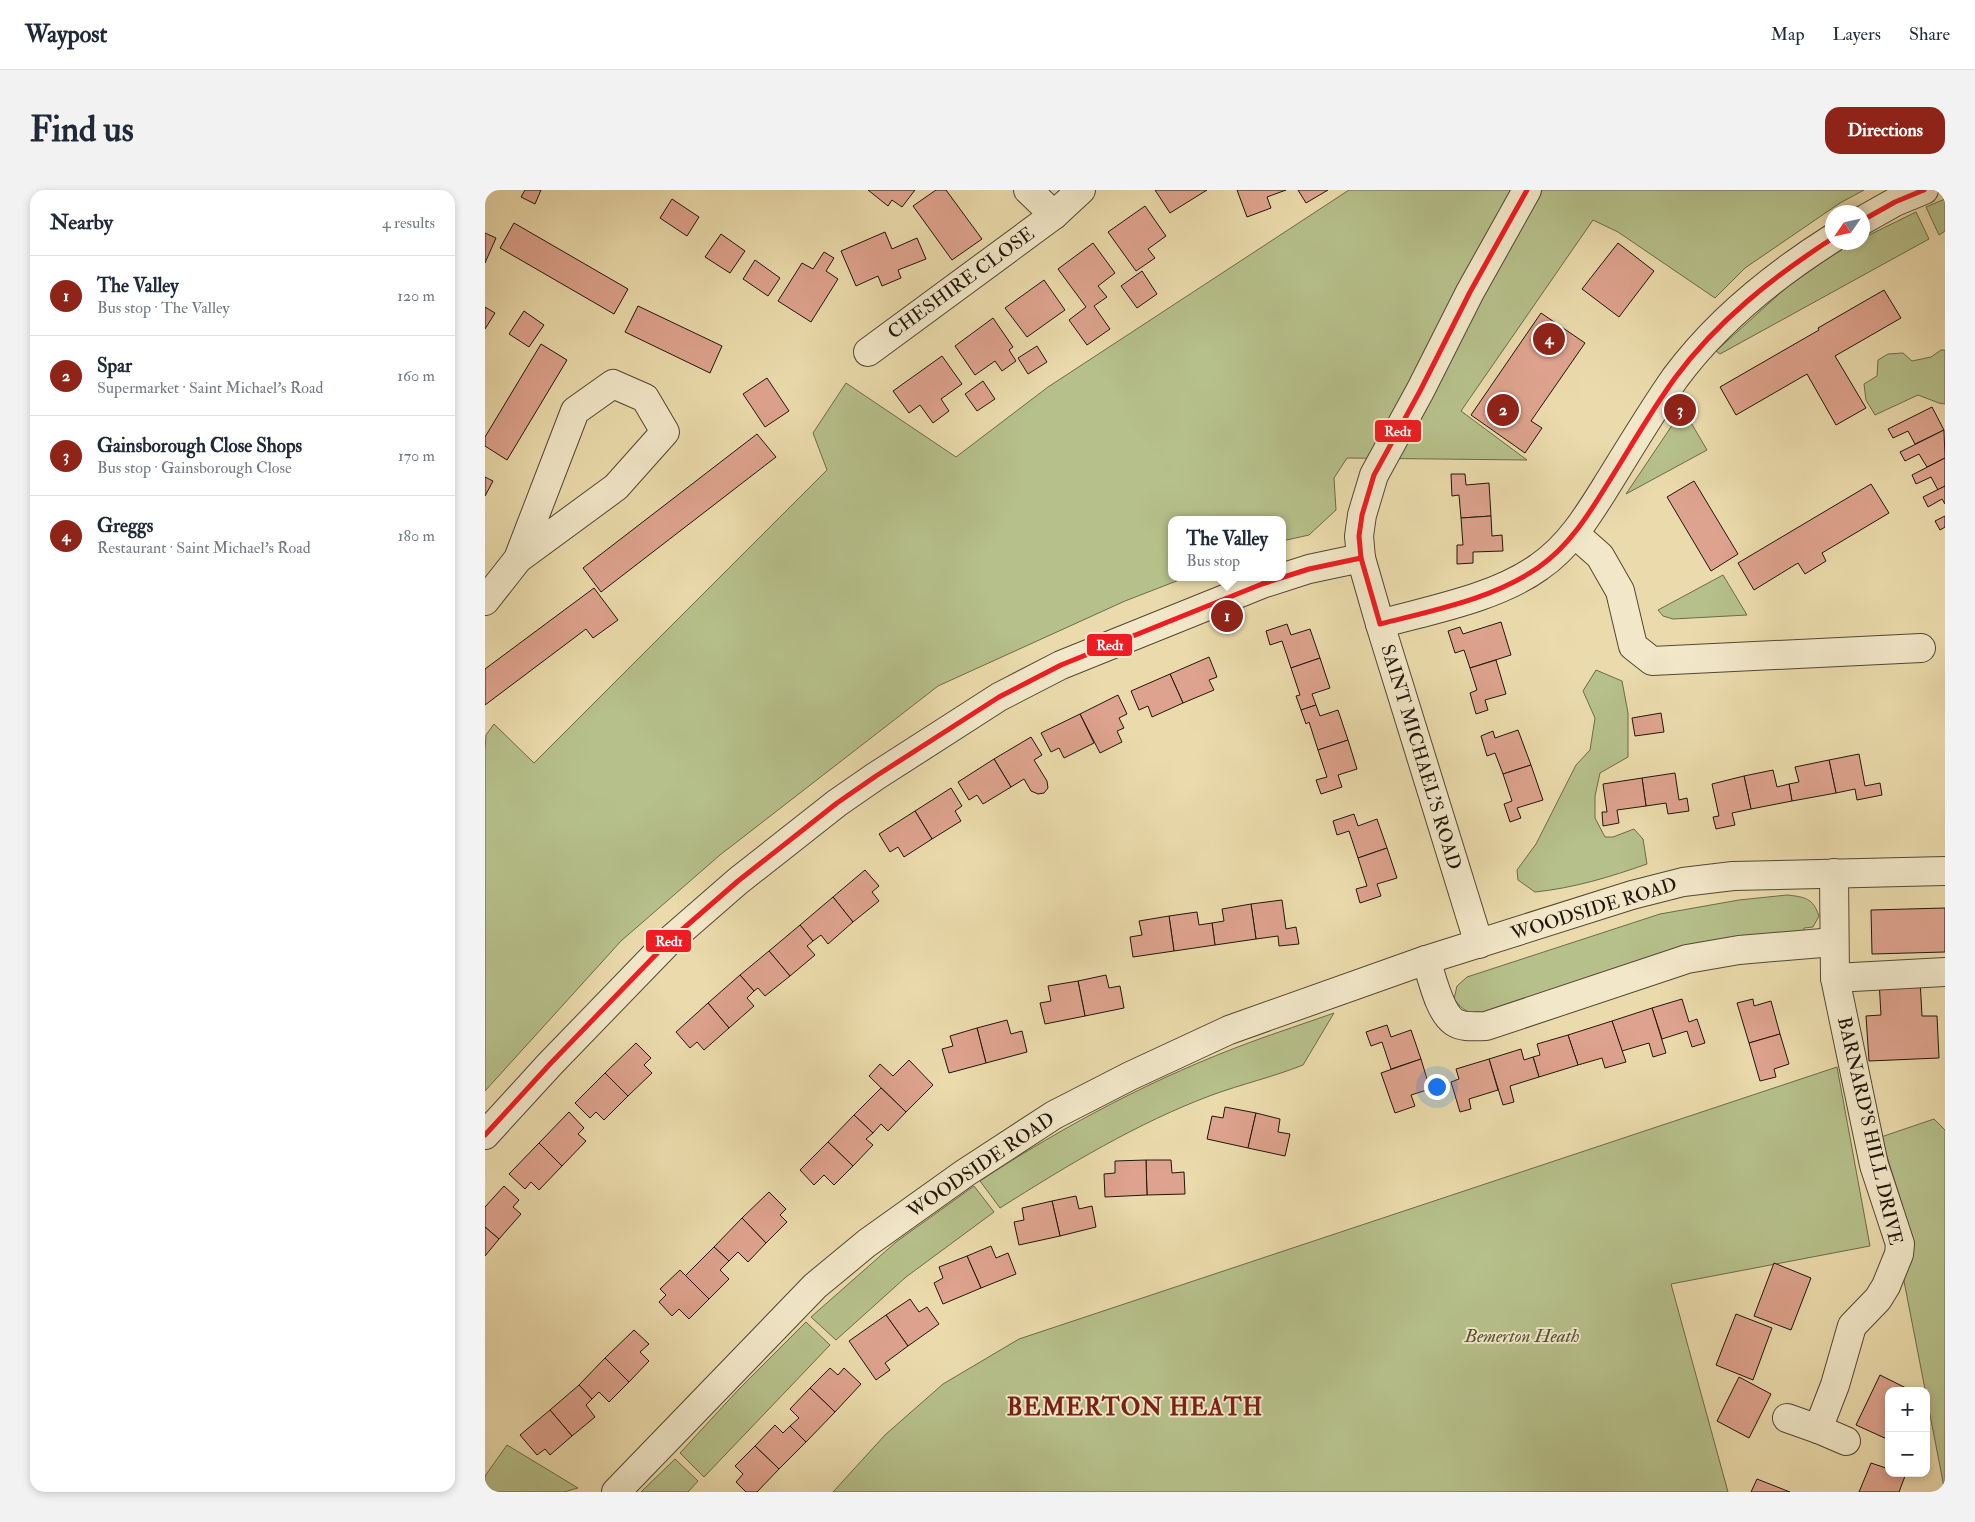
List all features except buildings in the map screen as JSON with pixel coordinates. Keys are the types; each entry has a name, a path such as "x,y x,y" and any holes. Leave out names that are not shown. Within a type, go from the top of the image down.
{"street":[{"name":"CHESHIRE CLOSE","path":"1028,190 1054,214"},
{"name":"CHESHIRE CLOSE","path":"868,352 1054,214 1081,190"},
{"name":"SAINT MICHAEL'S ROAD","path":"1479,944 1379,624 1361,558 1359,536 1362,514 1374,475 1470,292 1527,190"},
{"path":"1870,216 1895,202 1924,190"},
{"path":"1379,624 1489,593 1539,568 1559,551 1588,516 1650,416 1694,354 1718,328 1776,277 1825,243"},
{"path":"485,601 518,559 616,487 665,432 645,398 613,384 575,411 518,559"},
{"path":"1575,534 1600,556 1620,591 1633,646 1651,661 1921,648"},
{"path":"1286,576 1309,569 1361,558"},
{"path":"485,1135 550,1064 669,941 745,875 837,803 999,697 1061,665 1271,581"},
{"name":"WOODSIDE ROAD","path":"616,1492 815,1286 867,1243 969,1170 1054,1115 1130,1076 1220,1034 1426,960 1631,895 1683,882 1733,876 1945,871"},
{"name":"BARNARD'S HILL DRIVE","path":"1818,1429 1835,1385 1852,1326 1878,1299 1886,1286 1899,1254 1900,1244 1874,1165 1835,978 1835,873"},
{"path":"1426,960 1443,1009 1454,1022 1469,1026 1485,1026 1687,959 1739,950 1834,942"},
{"path":"1835,978 1945,972"},
{"path":"1787,1418 1846,1441"}],"green space":[{"path":"1349,190 1864,190 1837,205 1825,205 1825,213 1745,268 1715,298 1618,232 1593,220 1461,411 1527,460 1347,458 1334,478 1336,510 1309,535 1286,540 1286,516 1168,516 1168,581 1177,581 1125,601 938,686 720,855 621,941 485,1091 485,750 486,735 494,724 534,763 827,470 813,433 846,383 956,457 1048,387"},
{"path":"1945,199 1945,231 1939,235 1926,207"},
{"path":"1916,212 1929,239 1720,354 1716,351 1788,286 1840,250 1870,250 1870,235"},
{"path":"1941,350 1945,350 1945,404 1918,395 1875,415 1866,400 1864,384 1877,376 1878,360 1888,354 1903,353 1912,361 1931,357"},
{"path":"1683,409 1707,450 1626,494"},
{"path":"1723,575 1747,615 1673,619 1663,616 1658,610"},
{"path":"1596,670 1622,681 1628,713 1628,757 1600,773 1595,796 1595,818 1605,837 1613,837 1634,829 1643,839 1647,864 1564,888 1535,892 1518,880 1517,870 1536,844 1576,765 1590,750 1595,718 1583,691"},
{"path":"1787,895 1808,900 1817,910 1819,916 1813,927 1804,928 1804,935 1490,1012 1470,1012 1462,1008 1454,999 1457,986 1467,977 1660,914 1739,900"},
{"path":"1334,1013 1303,1065 1212,1095 1157,1118 1103,1146 1000,1208 980,1181 1078,1122 1146,1087 1261,1038"},
{"name":"Bemerton Heath","path":"1837,1067 1870,1246 1671,1284 1728,1492 833,1492 885,1435 943,1384 1019,1339"},
{"path":"1934,1119 1945,1130 1945,1492 1930,1415 1930,1387 1925,1387 1903,1276 1914,1243 1881,1137"},
{"path":"974,1186 994,1212 906,1277 836,1340 811,1317 896,1242"},
{"path":"806,1322 830,1345 704,1477 680,1453 739,1389"},
{"path":"507,1445 578,1488 564,1492 485,1492 485,1476"},
{"path":"675,1459 698,1481 688,1492 641,1492"}],"transit line":[{"name":"Red1","path":"1527,190 1470,292 1420,391 1374,475 1362,515 1359,536 1361,558 1380,624 1483,595 1521,578 1550,559 1586,518 1657,403 1691,357 1747,301 1789,268 1825,243"},
{"name":"Red1","path":"1870,216 1895,202 1924,190"},
{"name":"Red1","path":"1286,576 1309,569 1361,558"},
{"name":"Red1","path":"485,1135 550,1064 669,941 738,881 837,803 999,697 1061,665 1271,581"}],"place":[{"name":"Greggs","path":"1549,339"},
{"name":"Spar","path":"1503,410"},
{"name":"Gainsborough Close Shops","path":"1680,410"},
{"name":"The Valley","path":"1227,616"}],"district":[{"name":"BEMERTON HEATH","path":"1135,1407"}]}
